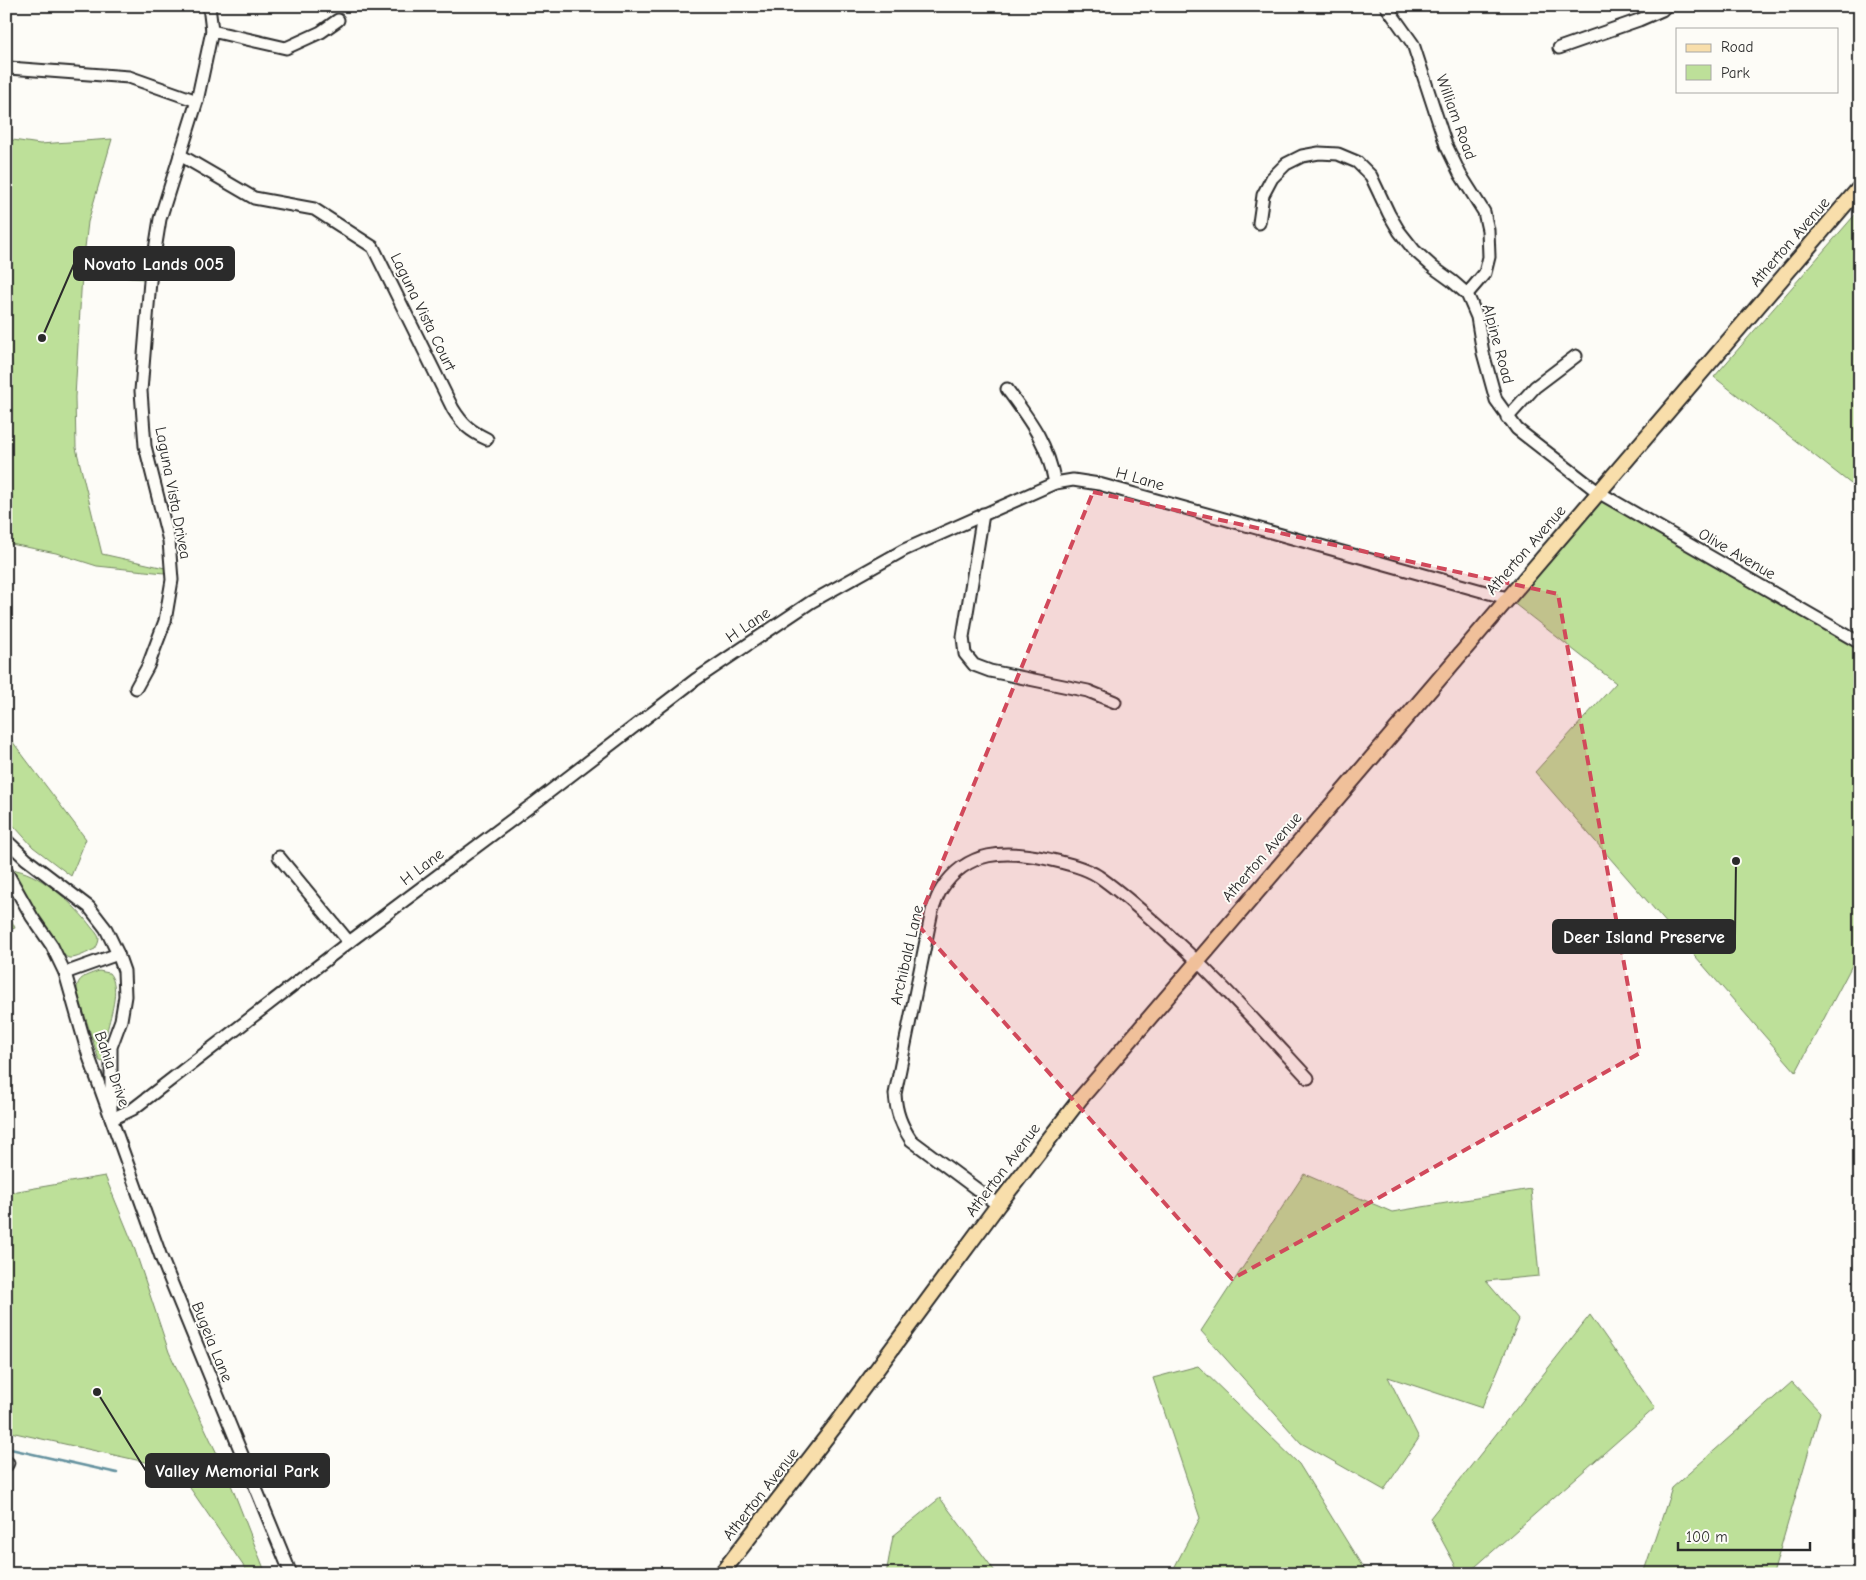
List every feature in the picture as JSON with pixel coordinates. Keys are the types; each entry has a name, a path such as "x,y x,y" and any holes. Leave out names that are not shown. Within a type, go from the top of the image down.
{"main road":[{"name":"Atherton Avenue","path":"721,1574 882,1365 998,1205 1080,1098 1860,187"}],"street":[{"name":"Laguna Vista Drivea","path":"136,688 148,666 165,621 172,580 169,541 145,446 141,391 150,281 160,219 197,101 212,31 209,6"},
{"name":"William Road","path":"1386,6 1413,44 1446,145 1460,174 1484,212 1488,230 1489,257 1485,273 1466,294"},
{"path":"1560,48 1639,20 1666,6"},
{"path":"212,31 286,48 321,32 338,20"},
{"path":"6,66 9,68 129,77 197,101"},
{"name":"Alpine Road","path":"1259,223 1263,196 1272,178 1286,164 1302,156 1319,153 1338,154 1357,162 1371,176 1389,214 1414,250 1466,294 1477,317 1483,353 1496,400 1507,418 1517,430 1598,492"},
{"name":"Laguna Vista Court","path":"180,155 254,198 314,208 373,247 453,409 461,422 472,432 487,439"},
{"path":"1507,418 1535,387 1576,356"},
{"path":"1007,389 1036,429 1051,461 1055,483"},
{"name":"H Lane","path":"112,1119 133,1109 349,942 695,680 810,602 904,550 1055,483 1073,480 1099,484 1507,598"},
{"name":"Olive Avenue","path":"1598,492 1860,643"},
{"path":"983,514 964,637 965,654 974,665 990,671 1088,691 1115,702"},
{"name":"Bahia Drive","path":"6,840 26,859 89,907 106,929 118,954 124,972 125,996 122,1020 111,1047 112,1119"},
{"name":"Archibald Lane","path":"998,1205 911,1140 902,1125 896,1109 895,1094 932,911 941,891 947,883 963,867 976,859 1004,853 1025,854 1077,867 1097,875 1120,892 1197,960 1308,1078"},
{"path":"279,856 349,942"},
{"name":"Bahia Drive","path":"6,871 32,917 52,946 65,973 89,1057 112,1119"},
{"path":"65,973 118,954"},
{"name":"Bugeia Lane","path":"112,1119 180,1306 291,1574"}],"highlighted area":[{"path":"1093,492 1558,594 1640,1053 1232,1279 917,924"}],"green space":[{"path":"6,139 40,144 112,139 88,222 83,265 144,275 144,279 82,274 75,397 76,448 102,554 174,570 174,574 97,566 56,553 6,543"},
{"path":"1860,209 1860,491 1714,377"},
{"path":"1598,492 1860,643 1860,950 1796,1072 1535,772 1616,683 1507,598"},
{"path":"6,733 86,839 71,876 33,847 6,817"},
{"path":"16,870 37,878 48,885 77,910 99,937 95,949 72,958 63,954 31,906 13,873"},
{"path":"6,908 15,928 6,931"},
{"path":"99,971 109,973 113,979 115,995 106,1036 104,1060 102,1062 99,1060 77,991 78,983 81,980 87,975"},
{"path":"1304,1174 1392,1212 1531,1189 1539,1276 1486,1281 1519,1320 1482,1408 1388,1377 1419,1438 1384,1490 1301,1443 1201,1331"},
{"path":"105,1176 133,1244 169,1352 228,1477 266,1574 249,1574 177,1469 6,1431 6,1193"},
{"path":"1590,1315 1655,1408 1467,1574 1460,1574 1430,1518"},
{"path":"1198,1366 1299,1464 1367,1574 1171,1574 1200,1518 1153,1378"},
{"path":"1792,1382 1820,1412 1773,1574 1643,1574 1672,1488"},
{"path":"940,1498 997,1574 886,1574 893,1536"}],"waterway":[{"path":"6,1448 117,1473"}],"place":[{"name":"Novato Lands 005","path":"42,338"},
{"name":"Deer Island Preserve","path":"1736,861"},
{"name":"Valley Memorial Park","path":"97,1392"}]}
